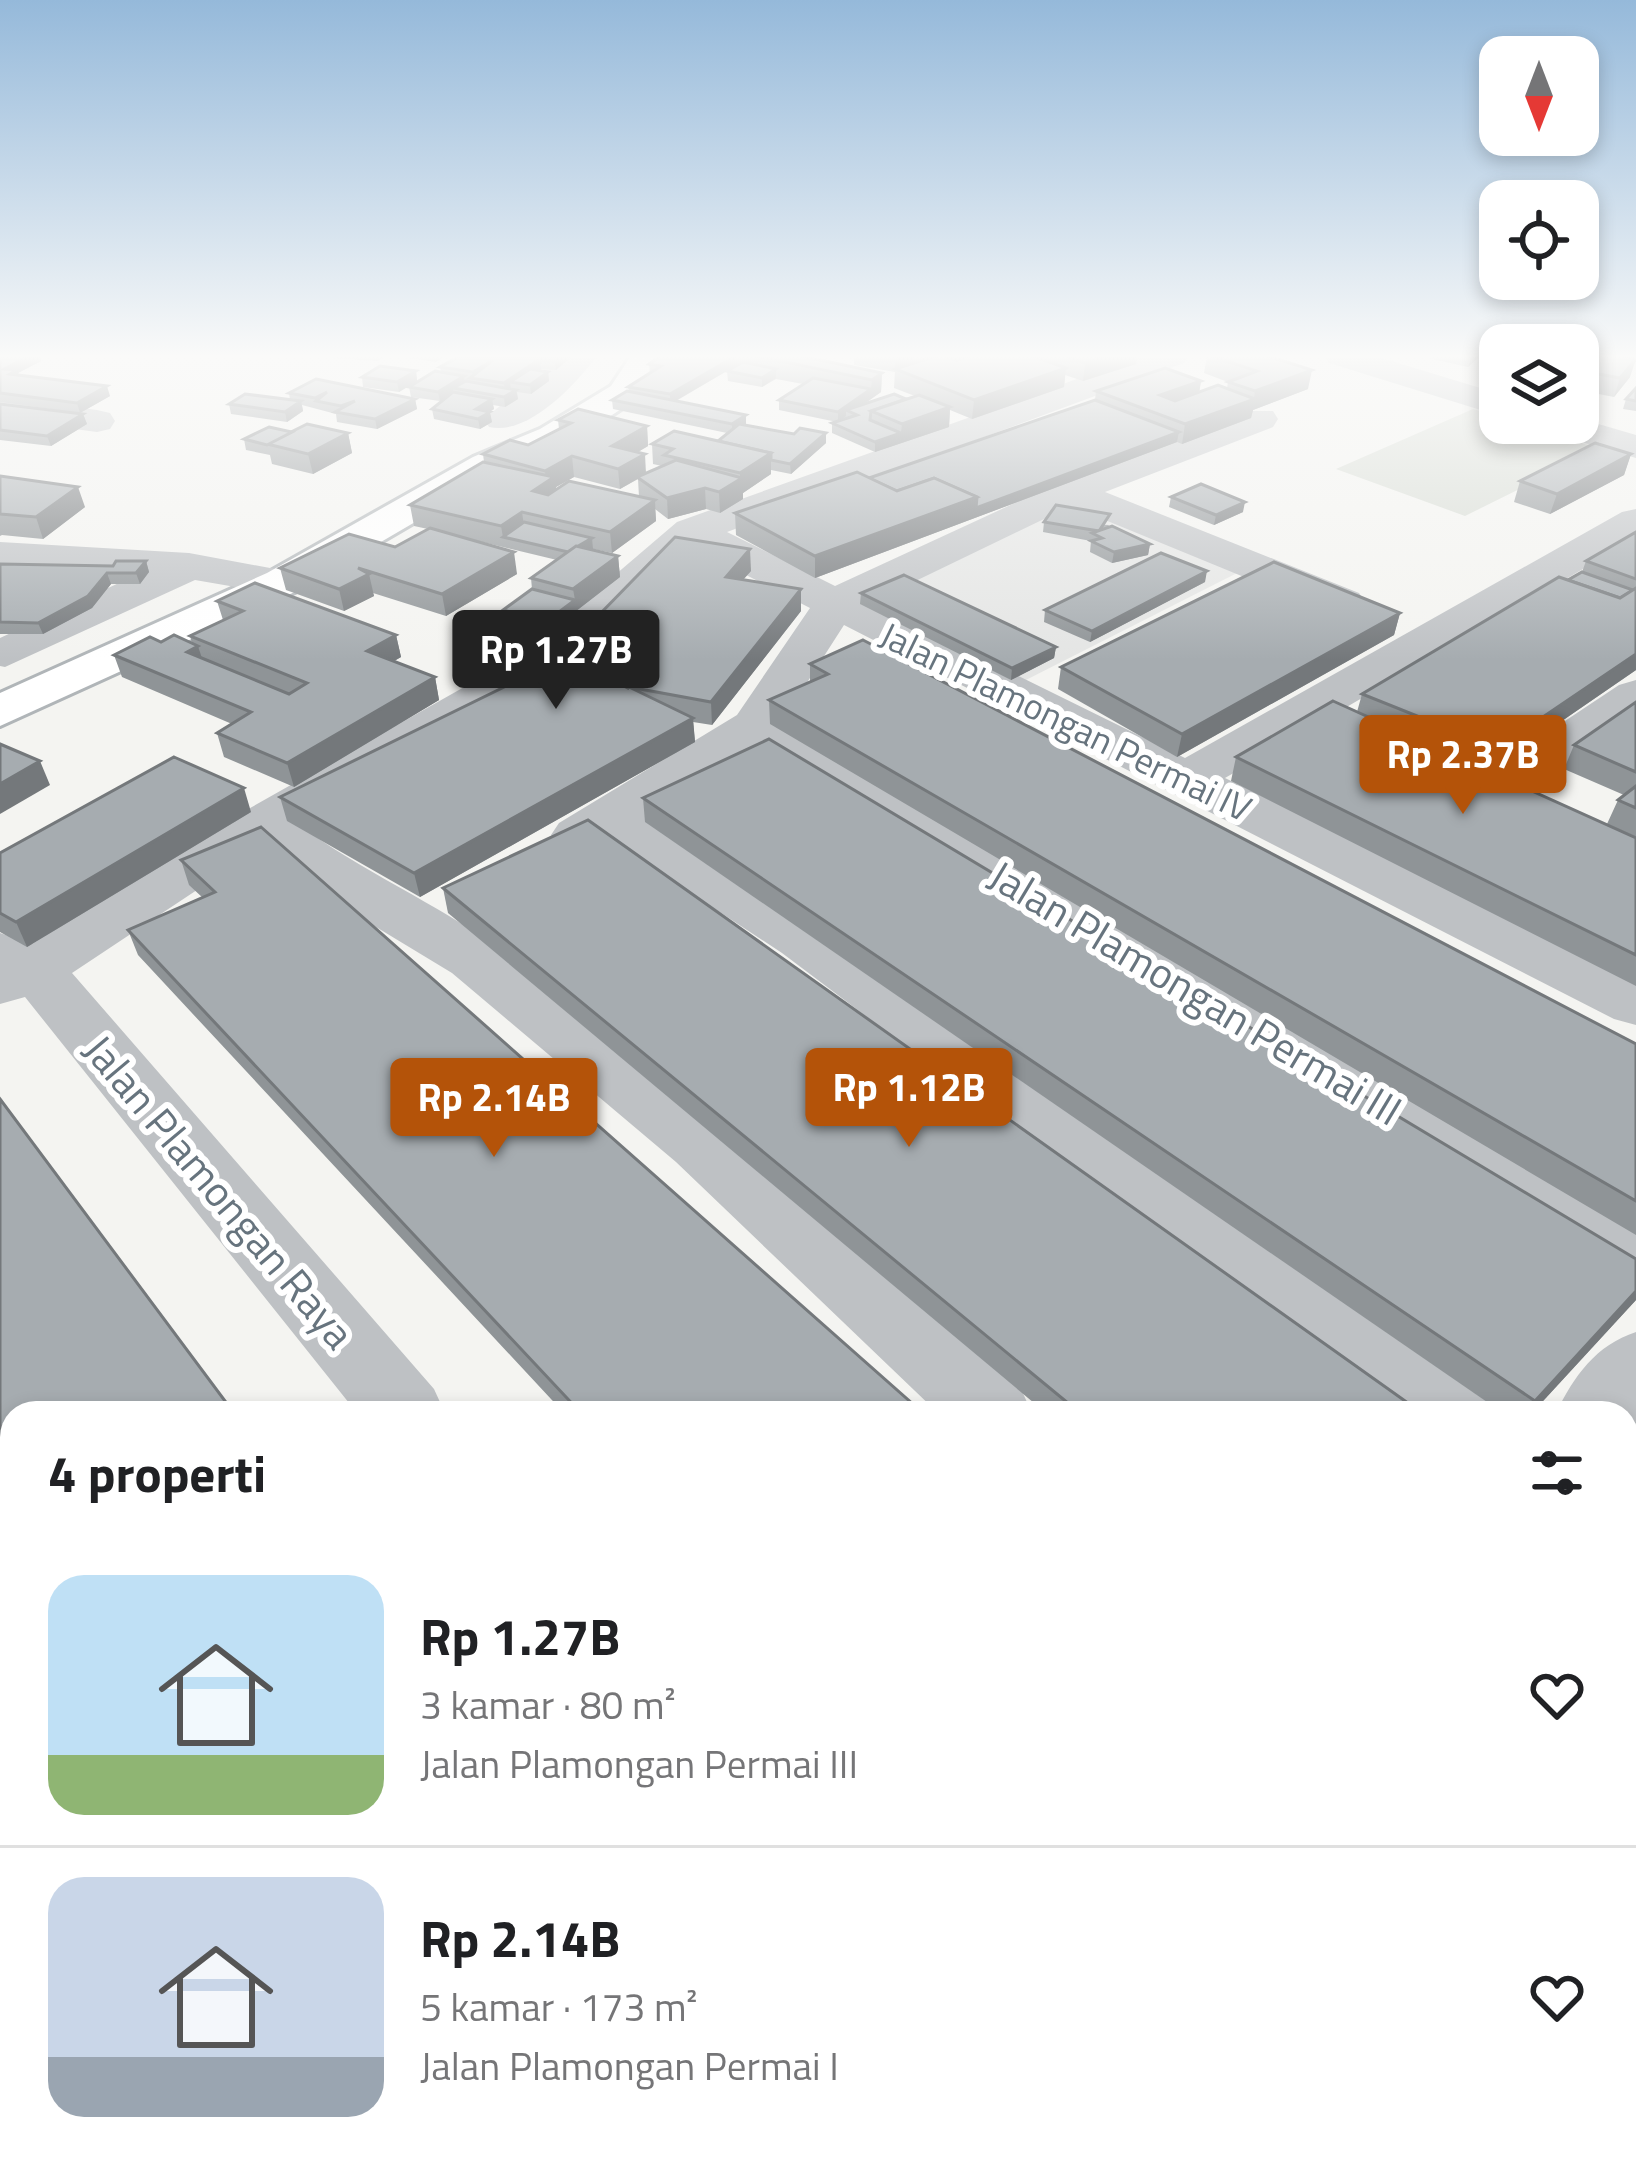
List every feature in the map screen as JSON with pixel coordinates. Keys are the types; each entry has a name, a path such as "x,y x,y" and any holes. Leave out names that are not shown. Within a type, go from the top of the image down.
{"street":[{"path":"30,664 282,582 505,457"},
{"path":"12,968 506,683 563,643 692,531 892,457"},
{"path":"532,859 613,818 755,725 836,602 1070,492 1161,457"},
{"path":"1070,492 1429,637"},
{"path":"1184,779 1335,718 1429,637 1631,528"},
{"name":"Jalan Plamongan Permai IV","path":"692,531 1636,1005"},
{"path":"0,555 189,566 282,582"},
{"path":"0,711 30,664 189,566"},
{"path":"1200,599 1260,568"},
{"path":"1012,694 1059,669"},
{"path":"1560,812 1483,777 1636,695"},
{"name":"Jalan Plamongan Permai III","path":"755,725 1183,981 1636,1261"},
{"path":"613,818 803,940 1093,1151 1456,1401"},
{"path":"262,823 329,875 431,911 473,959 700,1144 979,1401"},
{"name":"Jalan Plamongan Raya","path":"12,968 395,1401"},
{"path":"1606,1401 1636,1364"}],"shaded area":[{"path":"1363,457 1583,457 1465,516 1336,469"},
{"path":"1072,499 1241,571 1016,685 847,602"}],"building":[{"path":"495,457 570,457 545,471"},
{"path":"576,457 639,457 618,469"},
{"path":"674,457 764,457 740,473"},
{"path":"771,457 798,457 790,464"},
{"path":"929,457 1112,457 976,508 977,497 934,478 897,491 869,478"},
{"path":"1567,457 1625,457 1557,494 1520,481"},
{"path":"676,460 742,478 719,492 705,488 667,498 637,477"},
{"path":"483,462 554,477 533,491 548,495 569,481 655,500 610,532 522,512 501,526 410,505"},
{"path":"857,472 897,491 934,478 977,497 815,556 735,513"},
{"path":"0,476 78,487 36,517 0,514"},
{"path":"1201,484 1245,502 1216,515 1171,497"},
{"path":"1056,505 1110,514 1099,531 1044,522"},
{"path":"524,522 592,538 568,552 503,537"},
{"path":"1112,526 1150,544 1114,552 1091,541 1102,538 1092,533"},
{"path":"430,528 514,552 442,594 358,568 369,574 339,589 280,568 349,534 395,547"},
{"path":"1636,532 1636,579 1586,561"},
{"path":"675,537 750,549 726,577 801,589 711,702 629,687 693,718 414,873 280,797 561,659 557,658","holes":["574,661 640,673 628,688"]},
{"path":"576,546 618,556 573,589 531,578"},
{"path":"1161,553 1207,571 1092,631 1045,610"},
{"path":"116,561 146,561 136,573 107,573 88,596 38,623 0,622 0,564 113,566"},
{"path":"1274,562 1400,613 1182,734 1061,667"},
{"path":"1582,572 1633,590 1620,598 1568,580"},
{"path":"904,575 1056,647 1012,668 861,593"},
{"path":"1559,577 1620,598 1636,588 1636,654 1497,748 1362,694"},
{"path":"255,583 396,635 367,651 435,677 287,763 217,733 251,712 114,655 150,637 161,642 174,635 198,646 187,652 289,694 307,683 190,636 243,611 217,601"},
{"path":"532,589 575,600 547,621 503,610"},
{"path":"863,640 1636,1044 1636,1201 769,700 828,674 810,664"},
{"path":"1333,701 1636,838 1636,955 1236,757"},
{"path":"1636,702 1636,772 1574,745"},
{"path":"769,739 1636,1259 1636,1291 1535,1401 643,798"},
{"path":"0,744 40,761 0,784"},
{"path":"174,757 244,788 16,922 0,913 0,853"},
{"path":"1636,786 1636,808 1618,800"},
{"path":"588,820 1405,1401 1065,1401 443,888"},
{"path":"261,827 909,1401 570,1401 128,930 215,892 181,860"},
{"path":"0,1099 225,1401 0,1401"}]}
